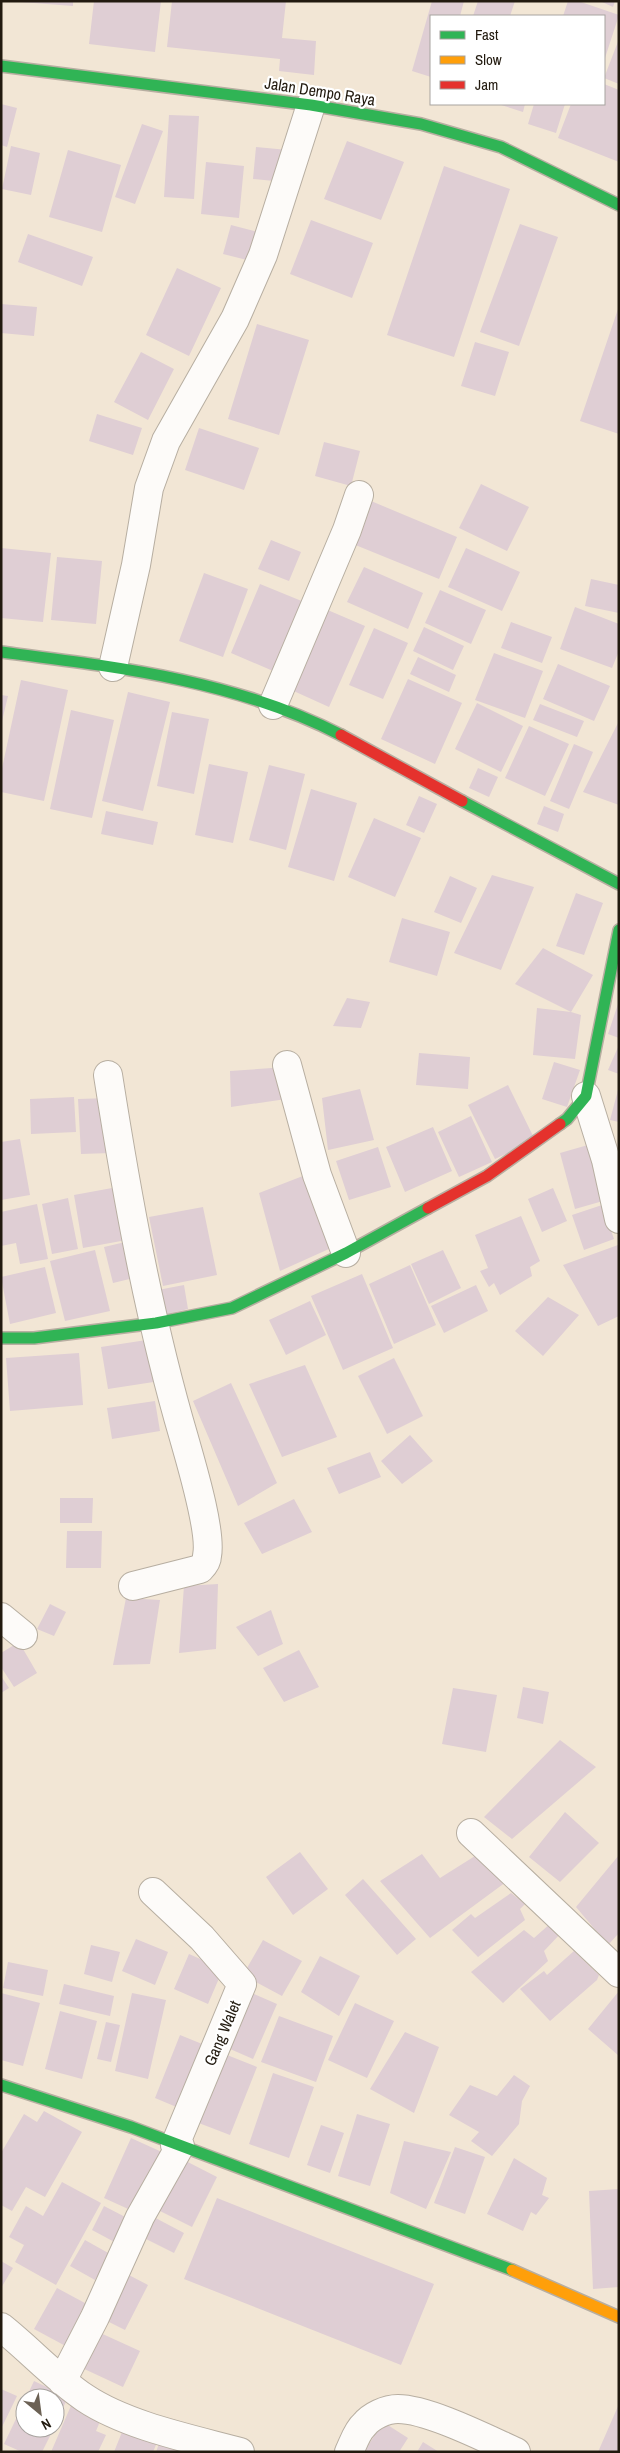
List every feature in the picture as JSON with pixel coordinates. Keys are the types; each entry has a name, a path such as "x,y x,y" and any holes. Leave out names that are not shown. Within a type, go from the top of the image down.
{"street":[{"name":"Jalan Dempo Raya","path":"1,66 311,105 421,124 501,146 619,205"},
{"path":"113,667 136,565 149,488 166,441 235,319 263,255 311,105"},
{"path":"273,705 347,530 359,495"},
{"path":"1,652 113,667 214,686 273,705 343,737 448,795 559,850 619,884"},
{"path":"1,1338 34,1338 156,1322 232,1308 346,1253 487,1176 567,1119 586,1096 619,930"},
{"path":"287,1064 317,1175 346,1253"},
{"path":"108,1075 124,1180 156,1322 192,1465 207,1538 208,1556 203,1566 196,1570 133,1586"},
{"path":"586,1096 606,1160 619,1219"},
{"path":"1,1617 23,1635"},
{"path":"471,1833 619,1973"},
{"name":"Gang Walet","path":"153,1892 202,1938 242,1984 177,2146"},
{"path":"1,2085 132,2127 177,2146 500,2265 619,2318"},
{"path":"62,2380 95,2317 140,2217 177,2146"},
{"path":"1,2327 87,2400 111,2412 177,2435 240,2452"},
{"path":"349,2452 363,2425 380,2414 395,2409 410,2410 432,2417 516,2452"}],"building":[{"path":"8,1 73,1 73,6"},
{"path":"94,1 161,1 155,52 89,44"},
{"path":"172,1 286,1 282,38 316,41 314,75 279,71 280,59 167,47"},
{"path":"432,1 464,1 460,15 430,15 430,77 412,71"},
{"path":"478,1 515,1 510,15 473,15"},
{"path":"568,1 578,1 619,15 605,58 605,15 563,15"},
{"path":"600,1 615,1 613,7"},
{"path":"619,39 619,84 605,78"},
{"path":"605,84 619,90 619,162 558,138 571,105 605,105"},
{"path":"1,104 17,108 7,147 1,145"},
{"path":"501,105 525,105 523,112"},
{"path":"534,105 565,105 556,133 528,124"},
{"path":"169,115 199,116 194,199 164,197"},
{"path":"142,124 163,131 135,204 115,197"},
{"path":"347,141 404,162 381,220 324,199"},
{"path":"11,146 40,153 31,195 2,189"},
{"path":"256,147 288,150 284,182 253,179"},
{"path":"68,150 121,165 102,232 49,217"},
{"path":"206,162 244,166 239,218 201,214"},
{"path":"444,166 510,189 454,357 387,335"},
{"path":"311,220 373,243 352,298 290,274"},
{"path":"520,224 558,237 519,346 480,332"},
{"path":"231,225 266,234 259,263 223,254"},
{"path":"28,234 93,257 82,286 18,262"},
{"path":"177,268 221,288 189,356 146,335"},
{"path":"1,304 37,307 34,336 1,333"},
{"path":"619,309 619,434 580,421"},
{"path":"257,324 309,340 279,435 228,419"},
{"path":"475,342 509,352 495,396 461,386"},
{"path":"141,352 174,369 148,420 114,402"},
{"path":"97,414 142,428 133,455 89,441"},
{"path":"199,428 259,448 244,490 185,470"},
{"path":"324,442 360,451 351,486 315,476"},
{"path":"481,484 529,507 507,551 459,528"},
{"path":"371,501 457,537 439,579 353,544"},
{"path":"271,540 301,552 289,581 258,569"},
{"path":"1,548 51,553 43,622 1,618"},
{"path":"466,548 520,572 502,611 448,587"},
{"path":"57,557 102,561 96,624 51,620"},
{"path":"364,567 423,593 408,629 347,602"},
{"path":"204,573 248,589 223,657 179,641"},
{"path":"591,579 619,585 619,613 585,606"},
{"path":"260,584 309,604 280,674 231,653"},
{"path":"440,590 486,610 471,644 425,623"},
{"path":"575,607 619,624 619,651 612,668 560,649"},
{"path":"323,608 365,626 329,707 287,688"},
{"path":"511,622 552,637 542,663 501,648"},
{"path":"424,627 464,646 453,670 413,651"},
{"path":"374,628 408,643 383,699 349,685"},
{"path":"494,653 543,671 525,718 475,700"},
{"path":"418,657 456,675 449,692 410,674"},
{"path":"558,664 610,686 594,721 543,699"},
{"path":"408,679 462,703 435,764 381,739"},
{"path":"21,680 68,690 44,801 1,792 1,773"},
{"path":"128,692 170,702 143,811 102,801"},
{"path":"1,695 8,696 2,721 1,721"},
{"path":"477,703 523,726 501,772 455,749"},
{"path":"540,704 584,721 577,737 533,720"},
{"path":"71,710 114,720 92,818 50,809"},
{"path":"172,712 209,719 194,794 157,786"},
{"path":"619,721 619,805 583,792"},
{"path":"529,726 569,744 545,796 505,778"},
{"path":"574,744 593,752 569,809 550,801"},
{"path":"209,764 248,772 233,843 195,835"},
{"path":"269,765 305,774 286,850 249,840"},
{"path":"478,768 498,777 489,797 469,788"},
{"path":"311,789 357,803 334,881 288,867"},
{"path":"419,796 437,804 424,833 406,825"},
{"path":"544,806 564,814 558,832 537,824"},
{"path":"106,811 158,822 153,845 101,834"},
{"path":"374,818 421,838 395,897 348,877"},
{"path":"492,875 534,887 501,970 454,953"},
{"path":"450,876 477,888 461,923 434,912"},
{"path":"576,893 603,903 584,955 556,946"},
{"path":"402,918 450,932 437,976 389,962"},
{"path":"543,948 593,975 571,1012 515,984"},
{"path":"347,998 370,1002 361,1028 333,1026"},
{"path":"619,1001 619,1038 608,1034"},
{"path":"537,1008 581,1015 575,1059 533,1055"},
{"path":"619,1045 619,1074 608,1070"},
{"path":"419,1053 470,1057 468,1089 416,1085"},
{"path":"554,1062 580,1070 567,1107 542,1099"},
{"path":"286,1067 286,1099 231,1107 230,1071"},
{"path":"508,1085 535,1140 495,1159 468,1105"},
{"path":"360,1089 374,1140 328,1150 322,1098"},
{"path":"619,1090 619,1122 610,1120"},
{"path":"74,1097 76,1132 31,1134 30,1099"},
{"path":"109,1098 111,1153 81,1154 78,1099"},
{"path":"471,1116 492,1162 459,1177 438,1132"},
{"path":"433,1127 452,1171 405,1192 386,1147"},
{"path":"20,1139 30,1195 1,1200 1,1142"},
{"path":"588,1145 603,1201 575,1209 560,1153"},
{"path":"378,1147 391,1187 349,1200 336,1161"},
{"path":"308,1174 340,1244 280,1271 259,1193"},
{"path":"123,1186 132,1239 83,1248 74,1195"},
{"path":"553,1188 567,1221 542,1232 528,1199"},
{"path":"68,1198 78,1249 52,1254 42,1204"},
{"path":"37,1204 48,1259 20,1264 16,1243 1,1246 1,1212"},
{"path":"602,1205 614,1239 584,1250 572,1215"},
{"path":"203,1207 217,1275 163,1286 149,1217"},
{"path":"521,1216 540,1261 530,1267 532,1276 500,1295 494,1283 489,1287 480,1271 488,1268 475,1235"},
{"path":"134,1240 142,1276 113,1283 104,1247"},
{"path":"618,1245 619,1316 598,1326 563,1265"},
{"path":"95,1250 110,1311 65,1321 50,1261"},
{"path":"443,1250 461,1288 429,1304 411,1264"},
{"path":"410,1265 436,1325 394,1344 369,1284"},
{"path":"45,1267 56,1313 10,1324 1,1277"},
{"path":"362,1274 393,1348 343,1370 311,1296"},
{"path":"184,1285 188,1309 163,1315 158,1290"},
{"path":"476,1285 488,1311 444,1333 431,1306"},
{"path":"548,1297 579,1315 543,1356 515,1331"},
{"path":"310,1301 326,1335 286,1355 269,1320"},
{"path":"153,1339 160,1381 108,1389 101,1347"},
{"path":"79,1353 83,1405 10,1411 6,1358"},
{"path":"394,1358 423,1416 387,1434 358,1376"},
{"path":"305,1365 337,1437 282,1457 249,1384"},
{"path":"231,1383 277,1483 238,1506 193,1401"},
{"path":"155,1401 160,1431 112,1439 107,1408"},
{"path":"410,1435 433,1461 402,1484 381,1461"},
{"path":"370,1452 381,1477 339,1494 327,1468"},
{"path":"60,1498 93,1498 92,1523 60,1523"},
{"path":"294,1499 312,1532 262,1554 244,1523"},
{"path":"67,1531 102,1531 101,1568 66,1568"},
{"path":"218,1584 216,1649 179,1653 184,1586"},
{"path":"126,1598 160,1600 150,1664 113,1665"},
{"path":"50,1604 66,1612 54,1636 37,1629"},
{"path":"271,1610 283,1644 258,1656 236,1627"},
{"path":"19,1642 37,1673 14,1687 1,1667 1,1653"},
{"path":"299,1650 319,1687 284,1702 263,1668"},
{"path":"1,1676 9,1688 1,1693"},
{"path":"523,1687 549,1692 543,1724 517,1718"},
{"path":"453,1688 497,1695 486,1752 442,1744"},
{"path":"560,1740 596,1767 512,1839 484,1817"},
{"path":"565,1812 599,1843 560,1882 529,1857"},
{"path":"300,1852 328,1889 293,1915 266,1877"},
{"path":"422,1854 440,1878 475,1856 506,1882 430,1938 380,1881"},
{"path":"619,1855 619,1933 608,1945 576,1907"},
{"path":"363,1879 416,1939 397,1955 345,1895"},
{"path":"511,1893 525,1904 520,1909 525,1920 478,1957 452,1930 471,1914 475,1918"},
{"path":"551,1923 562,1932 544,1951 548,1961 503,2003 471,1972 524,1930 534,1938"},
{"path":"136,1939 168,1952 155,1985 122,1971"},
{"path":"263,1940 302,1961 282,1996 243,1975"},
{"path":"91,1945 120,1952 112,1982 84,1974"},
{"path":"574,1951 599,1975 597,1980 550,2021 520,1989 544,1971 547,1975"},
{"path":"189,1954 223,1969 208,2004 174,1989"},
{"path":"320,1956 360,1976 339,2016 301,1992"},
{"path":"8,1962 48,1970 43,1996 3,1988"},
{"path":"64,1984 114,1996 110,2016 59,2004"},
{"path":"245,1990 277,2004 253,2059 221,2045"},
{"path":"619,1991 619,2056 588,2029"},
{"path":"1,1993 40,2003 23,2066 1,2060"},
{"path":"132,1993 166,2000 148,2079 115,2071"},
{"path":"355,2003 394,2021 367,2078 328,2060"},
{"path":"60,2011 97,2021 82,2079 45,2069"},
{"path":"279,2016 333,2036 316,2082 261,2062"},
{"path":"106,2022 120,2025 111,2062 97,2059"},
{"path":"405,2032 439,2047 414,2113 370,2089"},
{"path":"180,2035 212,2048 186,2111 155,2098"},
{"path":"217,2051 257,2067 230,2135 191,2120"},
{"path":"273,2073 314,2087 289,2158 249,2144"},
{"path":"514,2075 530,2086 522,2101 519,2124 492,2156 471,2141 479,2132 449,2115 470,2085 497,2096"},
{"path":"44,2111 82,2132 45,2197 26,2187 12,2211 1,2205 1,2153 24,2114 37,2122"},
{"path":"357,2114 390,2124 370,2186 338,2176"},
{"path":"321,2125 344,2133 330,2173 307,2165"},
{"path":"131,2138 164,2153 137,2213 104,2198"},
{"path":"404,2141 451,2152 426,2209 390,2193"},
{"path":"455,2147 485,2157 465,2214 434,2203"},
{"path":"180,2158 217,2177 192,2227 154,2208"},
{"path":"514,2158 547,2178 542,2195 549,2198 536,2215 531,2212 523,2231 487,2214"},
{"path":"62,2182 101,2203 56,2285 15,2262 24,2245 9,2237 26,2206 43,2216"},
{"path":"619,2189 619,2287 593,2289 589,2191"},
{"path":"217,2198 434,2284 401,2365 184,2279"},
{"path":"104,2206 133,2221 120,2245 92,2230"},
{"path":"148,2214 184,2233 174,2253 138,2235"},
{"path":"85,2240 110,2254 95,2280 70,2266"},
{"path":"1,2261 13,2268 1,2288"},
{"path":"125,2273 148,2285 125,2330 101,2318"},
{"path":"57,2288 96,2309 73,2350 34,2329"},
{"path":"96,2331 140,2351 123,2387 80,2367"},
{"path":"34,2381 49,2388 31,2388"},
{"path":"1,2389 15,2395 15,2400 1,2429"},
{"path":"73,2401 103,2414 96,2431 106,2435 98,2452 51,2452 57,2438 65,2438 65,2420"},
{"path":"619,2404 619,2452 598,2452"},
{"path":"15,2421 15,2438 49,2438 42,2452 22,2452 4,2444"},
{"path":"383,2422 408,2438 399,2452 364,2452"},
{"path":"124,2427 158,2440 153,2452 114,2452"},
{"path":"160,2441 186,2452 156,2452"},
{"path":"423,2442 439,2452 417,2452"}],"traffic: fast":[{"path":"1,66 311,105 421,124 501,147 619,205"},
{"path":"1,652 132,670 175,678 259,701 300,716 341,735"},
{"path":"462,801 619,884"},
{"path":"560,1124 567,1119 586,1096 619,930"},
{"path":"1,1338 34,1338 156,1323 232,1308 346,1253 428,1208"},
{"path":"1,2085 131,2127 512,2270"}],"traffic: slow":[{"path":"512,2270 619,2317"}],"traffic: jam":[{"path":"341,735 462,801"},
{"path":"428,1208 487,1176 560,1124"}]}
